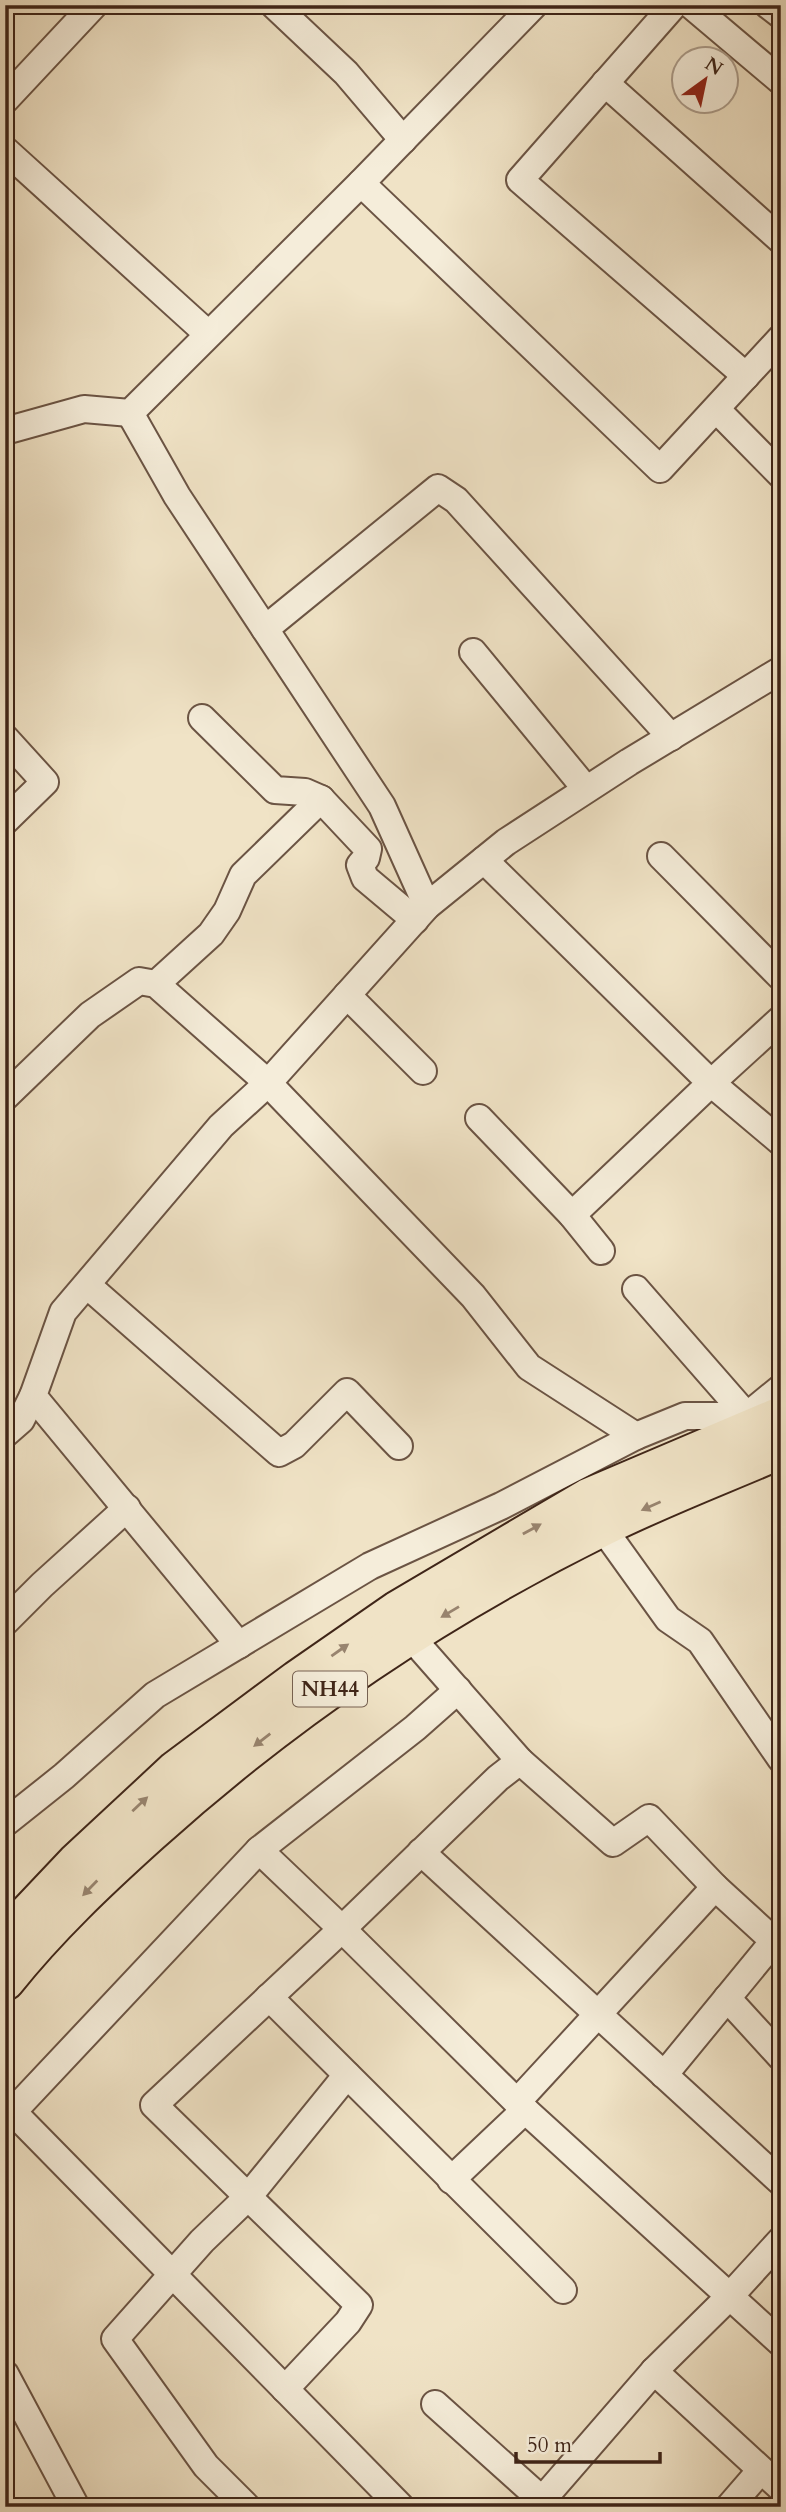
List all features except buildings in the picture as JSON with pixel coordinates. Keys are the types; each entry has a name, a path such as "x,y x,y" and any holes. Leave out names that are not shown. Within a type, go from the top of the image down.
{"highway":[{"name":"NH44","path":"5,1982 30,1950 100,1878 196,1791 287,1720 410,1636 485,1590 602,1527 711,1463 764,1416"},
{"name":"NH44","path":"5,1938 76,1863 176,1770 308,1672 398,1610 588,1498 711,1463 781,1449"}],"street":[{"path":"5,100 94,5"},
{"path":"274,5 346,73 403,140"},
{"path":"130,413 361,183 534,5"},
{"path":"674,5 520,180 746,376"},
{"path":"691,5 781,81"},
{"path":"768,5 781,15"},
{"path":"605,83 781,240"},
{"path":"5,150 208,334"},
{"path":"361,183 660,469 781,338"},
{"path":"6,432 84,409 130,413"},
{"path":"716,409 781,475"},
{"path":"130,413 177,496 382,806 421,913"},
{"path":"265,629 438,488 456,500 671,737"},
{"path":"473,652 586,789"},
{"path":"5,1434 21,1420 33,1396 64,1312 221,1126 268,1083 421,913 506,842 586,789 671,737 776,681"},
{"path":"202,718 275,790 306,792 321,799 368,849 366,858 360,865 365,878 421,913"},
{"path":"5,738 45,782 5,821"},
{"path":"156,984 211,934 227,911 232,894 243,875 321,799"},
{"path":"661,856 781,977"},
{"path":"484,860 711,1083 781,1142"},
{"path":"5,1097 90,1015 139,982 156,984 268,1083 472,1296 529,1367 636,1436"},
{"path":"347,995 423,1070"},
{"path":"572,1215 781,1019"},
{"path":"479,1118 572,1215 601,1251"},
{"path":"87,1285 279,1453 294,1445 347,1392 399,1446"},
{"path":"636,1289 764,1416"},
{"path":"764,1416 781,1388"},
{"path":"33,1396 239,1645"},
{"path":"5,1823 64,1776 155,1695 370,1566 501,1506 636,1436 685,1416 764,1416"},
{"path":"711,1463 781,1464"},
{"path":"5,1622 127,1508"},
{"path":"602,1527 668,1619 700,1641 781,1759"},
{"path":"410,1636 520,1761 612,1843 649,1818 715,1887 774,1941 664,2075"},
{"path":"401,2507 172,2274 9,2116 259,1850 415,1728 458,1690"},
{"path":"285,2389 348,2322 359,2305 154,2105 498,1778 520,1761"},
{"path":"259,1850 521,2106 781,2343"},
{"path":"421,1852 781,2182"},
{"path":"451,2179 521,2106 598,2014 715,1887"},
{"path":"269,1997 563,2290"},
{"path":"727,1998 781,2057"},
{"path":"247,2507 206,2466 115,2339 202,2241 248,2197 347,2075"},
{"path":"435,2404 539,2503 654,2371 729,2297 781,2240"},
{"path":"654,2371 781,2488"},
{"path":"5,2374 76,2507"},
{"path":"729,2507 761,2470"}]}
